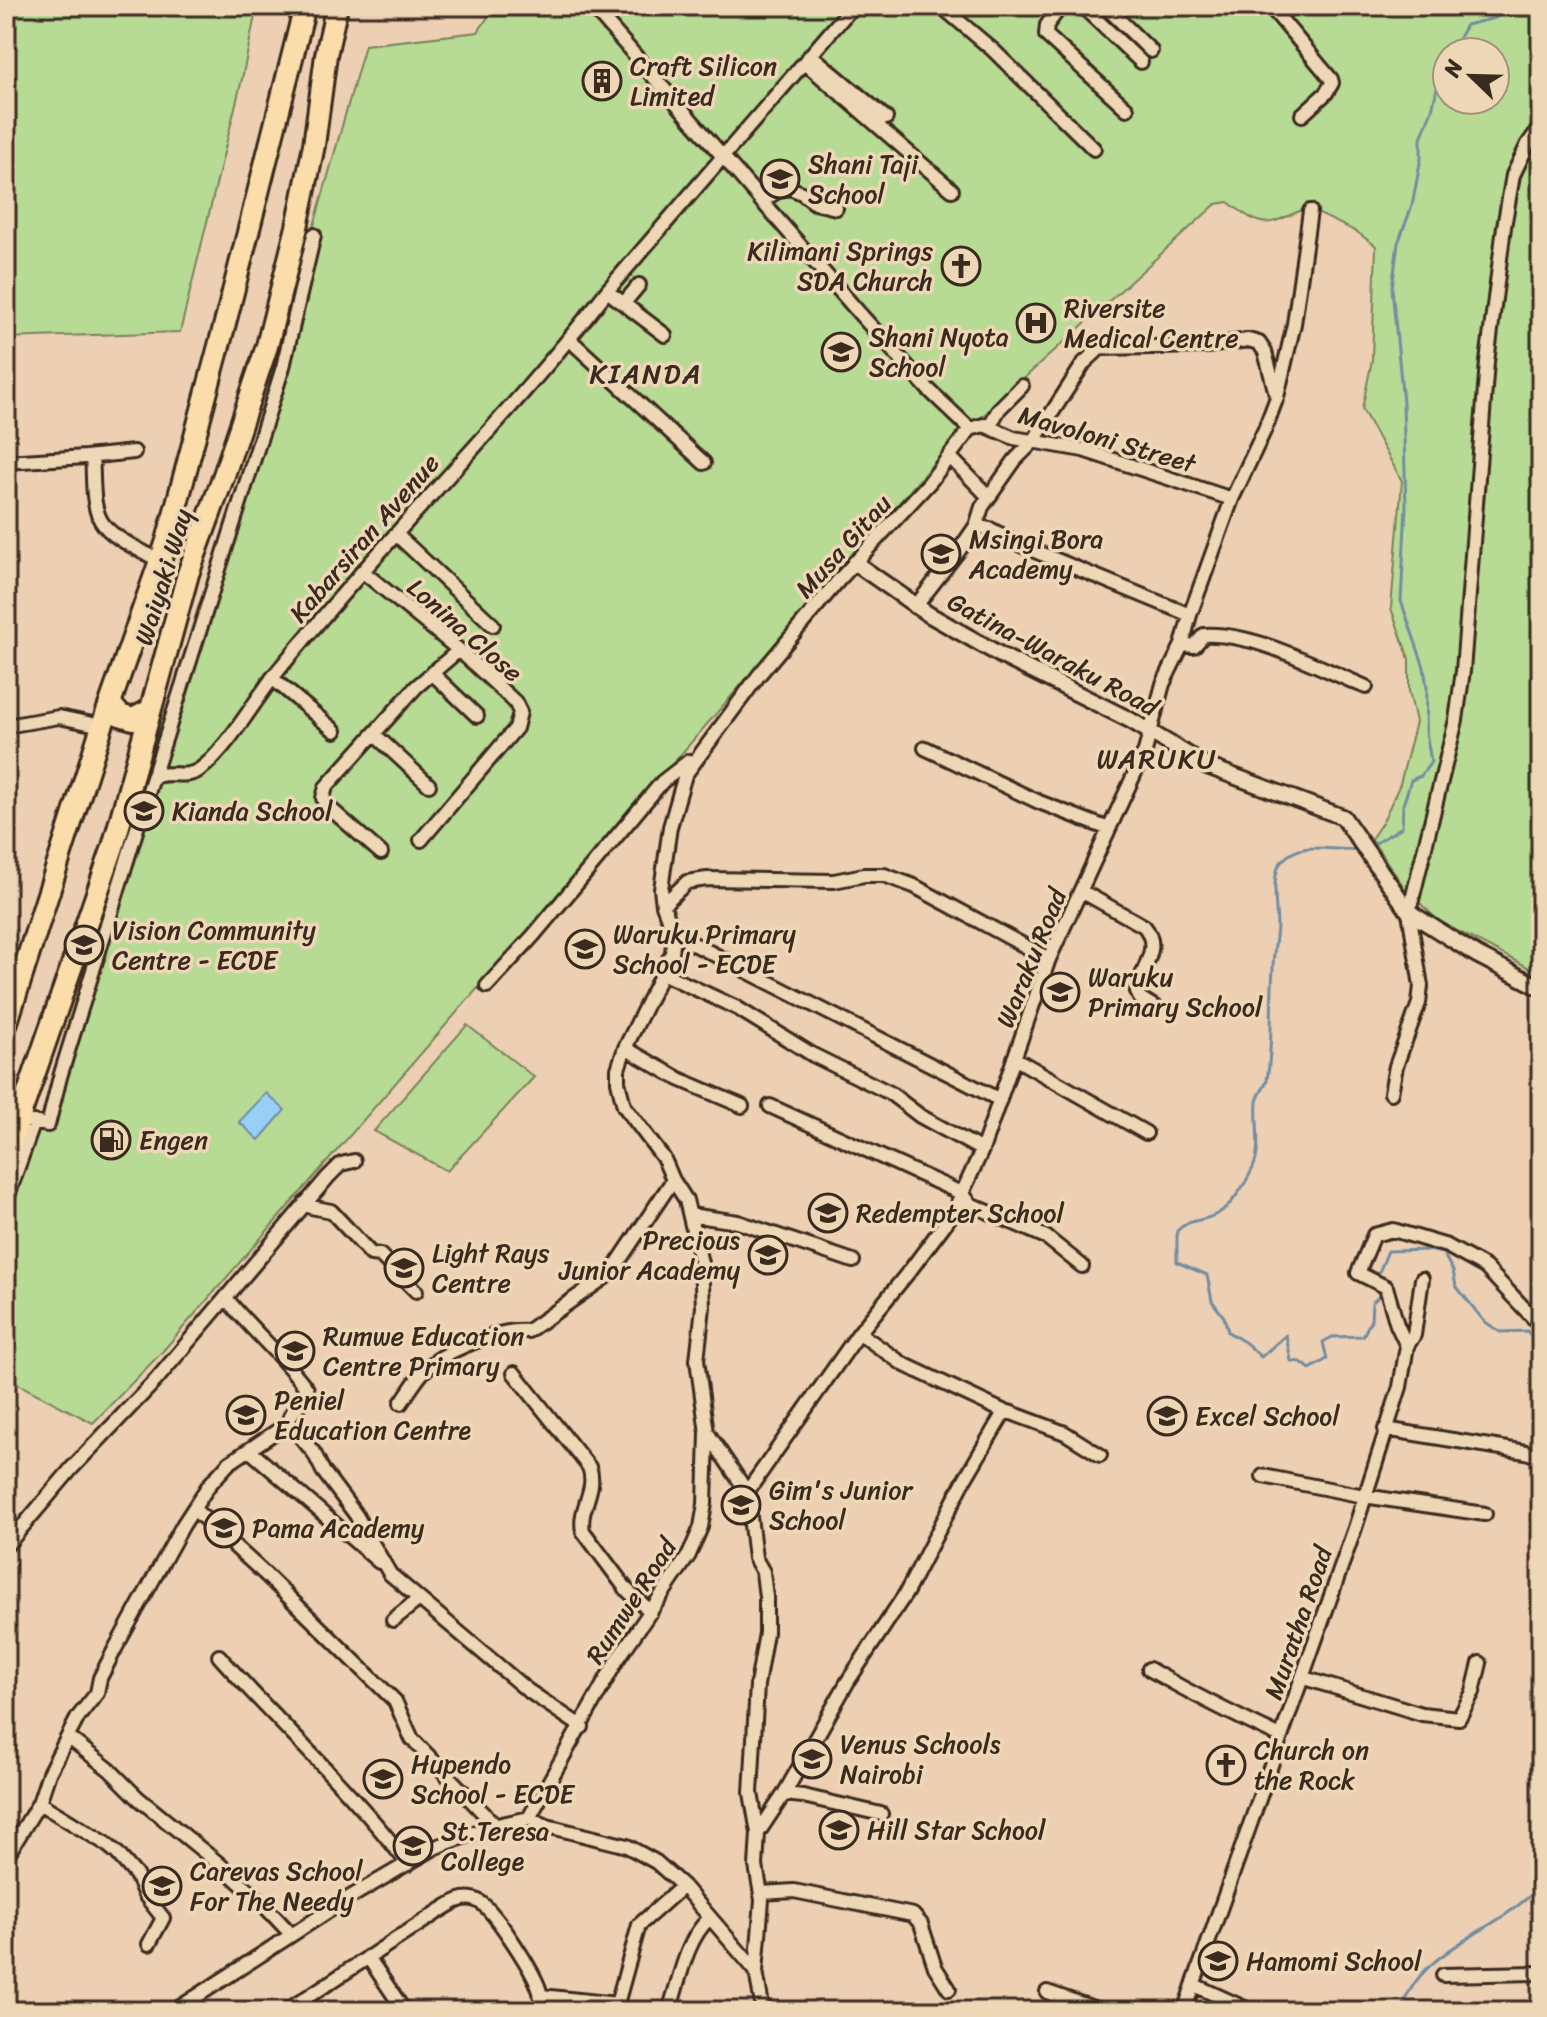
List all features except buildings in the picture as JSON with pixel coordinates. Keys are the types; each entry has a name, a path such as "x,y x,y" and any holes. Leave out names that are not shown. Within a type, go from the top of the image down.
{"highway":[{"name":"Waiyaki Way","path":"6,1025 102,726 161,557 197,431 305,6"},
{"name":"Waiyaki Way","path":"6,1156 27,1121 113,847 143,775 150,710 192,562 271,331 314,145 326,55 337,6"},
{"path":"161,557 176,567 183,568 192,562"},
{"path":"110,703 120,715 133,719 150,710"}],"street":[{"path":"592,6 928,389 970,429"},
{"name":"Kabarsiran Avenue","path":"143,775 185,775 202,768 232,735 272,678 362,571 569,339 853,6"},
{"path":"941,6 993,50 1094,149"},
{"path":"1061,6 1049,21 1046,35 1127,109"},
{"path":"1082,6 1141,62"},
{"path":"1105,6 1151,51"},
{"path":"1116,16 1126,6"},
{"path":"1270,6 1331,79 1326,93 1302,115"},
{"path":"809,60 886,118"},
{"path":"809,60 952,190"},
{"path":"1391,1093 1396,1066 1419,1003 1421,986 1409,912 1456,720 1463,671 1487,362 1510,191 1518,162 1541,126"},
{"path":"761,201 790,188 815,203 836,208"},
{"name":"Waraku Road","path":"747,1492 859,1333 953,1213 963,1194 982,1150 1049,959 1145,751 1163,684 1182,645 1232,499 1277,397 1294,324 1310,211"},
{"path":"143,775 283,367 314,235"},
{"path":"624,303 639,285"},
{"path":"607,291 665,335"},
{"path":"569,339 704,463"},
{"path":"915,607 976,526 982,507 1015,460 1033,442 1084,363 1100,348 1207,346 1248,340 1259,343 1269,365 1277,397"},
{"path":"989,427 999,409 1022,386"},
{"name":"Mavoloni Street","path":"970,429 984,425 1014,438 1083,450 1232,499"},
{"name":"Musa Gitau","path":"674,934 663,905 663,865 685,775 759,675 929,483 970,429"},
{"path":"6,462 134,452"},
{"path":"92,457 100,520 124,540 161,557"},
{"path":"950,457 989,497"},
{"path":"976,526 990,529 1025,547 1190,615"},
{"path":"397,535 493,625"},
{"name":"Gatina-Waraku Road","path":"855,563 915,607 1004,657 1130,720 1207,766 1343,817 1409,912 1477,955 1541,988"},
{"name":"Lonina Close","path":"362,571 459,650 515,702 520,712 519,721 421,840"},
{"path":"1182,645 1194,646 1204,635 1219,634 1257,643 1366,687"},
{"path":"381,853 331,810 323,798 326,787 416,687 459,650"},
{"path":"433,674 477,716"},
{"path":"272,678 335,731"},
{"path":"6,726 59,717 102,726"},
{"path":"375,735 429,785"},
{"path":"925,748 1039,802 1109,829"},
{"path":"487,986 662,782 698,754"},
{"path":"663,905 687,882 707,879 834,881 884,875 914,886 1049,959"},
{"path":"1081,891 1144,926 1150,933 1152,949 1137,992 1140,998 1156,1008"},
{"path":"401,1403 424,1370 437,1361 493,1335 517,1329 528,1331 611,1273 673,1180 664,1159 624,1106 618,1069 625,1048 672,953 674,934 1000,1100"},
{"path":"662,973 737,1008 813,1055 890,1093 920,1116 982,1150"},
{"path":"625,1048 679,1079 742,1106"},
{"path":"1014,1058 1146,1133"},
{"path":"770,1106 963,1194 970,1204 1046,1237 1082,1266"},
{"path":"6,1201 27,1121"},
{"path":"6,1546 72,1468 156,1380 305,1203 341,1164 354,1161"},
{"name":"Rumwe Road","path":"529,1818 617,1660 689,1555 701,1527 705,1504 707,1433 697,1360 703,1288 701,1263 686,1200 673,1180"},
{"path":"305,1203 331,1211 371,1254 380,1255 416,1291"},
{"path":"690,1215 738,1222 853,1261"},
{"path":"1407,1346 1386,1287 1358,1273 1374,1235 1393,1230 1447,1246 1485,1267 1541,1326"},
{"name":"Muratha Road","path":"1184,2011 1304,1678 1400,1387 1407,1346 1414,1335 1422,1279"},
{"path":"226,1298 307,1389 307,1394 288,1418 289,1423 314,1453 331,1484 356,1515 385,1567"},
{"path":"859,1333 903,1364 1005,1412 1065,1433 1100,1455"},
{"path":"514,1373 589,1467 593,1483 581,1520 583,1531 627,1590 651,1612"},
{"path":"758,1833 784,1794 848,1681 906,1593 965,1479 1005,1412"},
{"path":"6,1857 39,1803 49,1773 78,1717 97,1693 100,1678 116,1647 183,1525 209,1485 229,1463 289,1423"},
{"path":"1385,1429 1541,1457"},
{"path":"707,1433 747,1492 755,1558 763,1572 766,1597 766,1633 757,1685 751,1793 758,1833 756,1866 761,1893 756,1971 765,2009"},
{"path":"249,1450 527,1690 582,1727"},
{"path":"1263,1476 1364,1496 1485,1514"},
{"path":"195,1510 395,1701 412,1739 496,1826"},
{"path":"393,1620 419,1599"},
{"path":"219,1656 372,1817 408,1864"},
{"path":"1304,1678 1422,1714 1459,1718 1473,1692 1480,1663"},
{"path":"1149,1669 1203,1700 1281,1737"},
{"path":"68,1737 237,1880 291,1934"},
{"path":"784,1794 881,1814"},
{"path":"39,1803 105,1843 127,1863 145,1895 163,1918 149,1944"},
{"path":"181,2009 291,1934 436,1847 529,1818 547,1826 627,1846 656,1862 683,1886 756,1971"},
{"path":"6,1830 23,1833"},
{"path":"541,1996 617,2004 639,1925 683,1886"},
{"path":"761,1893 794,1891 913,1915 921,1924 935,1967 949,1989"},
{"path":"286,2011 464,1899 477,1900 490,1911 517,1949 541,1996 539,2011"},
{"path":"669,2011 695,1938 709,1919"},
{"path":"368,1957 401,2006"},
{"path":"1443,1975 1541,1973"},
{"path":"1194,1985 1251,2011"},
{"path":"1047,1992 1102,2011"}],"green space":[{"path":"6,6 257,6 180,332 6,338"},
{"path":"495,6 1541,6 1541,974 1440,922 1407,891 1371,839 1400,784 1416,722 1409,691 1409,659 1391,608 1402,481 1362,409 1372,360 1376,246 1357,232 1307,208 1266,223 1251,218 1228,202 1216,204 945,450 162,1352 93,1423 6,1378 6,1225 166,750 365,45 478,32"},
{"path":"467,1025 534,1077 447,1171 374,1131"}],"water":[{"path":"266,1093 285,1110 259,1140 239,1122"}],"waterway":[{"path":"1460,36 1466,25 1495,18 1514,6"},
{"path":"1369,847 1402,827 1403,805 1411,780 1421,776 1431,762 1426,732 1424,667 1401,601 1406,506 1403,402 1392,288 1398,243 1412,206 1421,158 1421,138 1431,113"},
{"path":"1358,849 1299,850 1290,854 1278,867 1270,1053 1267,1080 1257,1102 1256,1160 1242,1188 1227,1207 1215,1215 1186,1224 1177,1231 1177,1262 1207,1275 1212,1301 1224,1317 1228,1332 1261,1357 1286,1335 1291,1361 1301,1362 1310,1369 1327,1359 1323,1342 1332,1337 1363,1336 1371,1320 1372,1303 1379,1296 1377,1288"},
{"path":"1377,1277 1388,1251 1428,1250 1443,1253 1453,1271 1456,1286 1484,1321 1500,1332 1527,1331 1541,1347"},
{"path":"1541,1709 1538,1714 1536,1754 1541,1793"},
{"path":"1401,2011 1419,1977 1432,1964 1512,1910 1541,1886"}],"place":[{"name":"Craft Silicon Limited","path":"602,81"},
{"name":"Shani Taji School","path":"780,179"},
{"name":"Kilimani Springs SDA Church","path":"961,266"},
{"name":"Riversite Medical Centre","path":"1036,323"},
{"name":"Shani Nyota School","path":"841,352"},
{"name":"Msingi Bora Academy","path":"941,554"},
{"name":"Kianda School","path":"144,811"},
{"name":"Vision Community Centre - ECDE","path":"84,945"},
{"name":"Waruku Primary School - ECDE","path":"585,949"},
{"name":"Waruku Primary School","path":"1060,992"},
{"name":"Engen","path":"111,1140"},
{"name":"Redempter School","path":"828,1213"},
{"name":"Precious Junior Academy","path":"768,1255"},
{"name":"Light Rays Centre","path":"404,1268"},
{"name":"Rumwe Education Centre Primary","path":"295,1351"},
{"name":"Peniel Education Centre","path":"246,1415"},
{"name":"Excel School","path":"1167,1416"},
{"name":"Gim's Junior School","path":"741,1505"},
{"name":"Pama Academy","path":"224,1528"},
{"name":"Venus Schools Nairobi","path":"812,1759"},
{"name":"Church on the Rock","path":"1226,1765"},
{"name":"Hupendo School - ECDE","path":"383,1779"},
{"name":"Hill Star School","path":"839,1830"},
{"name":"St.Teresa College","path":"413,1846"},
{"name":"Carevas School For The Needy","path":"162,1886"},
{"name":"Hamomi School","path":"1218,1961"}],"district":[{"name":"KIANDA","path":"646,373"},
{"name":"WARUKU","path":"1157,758"}]}
